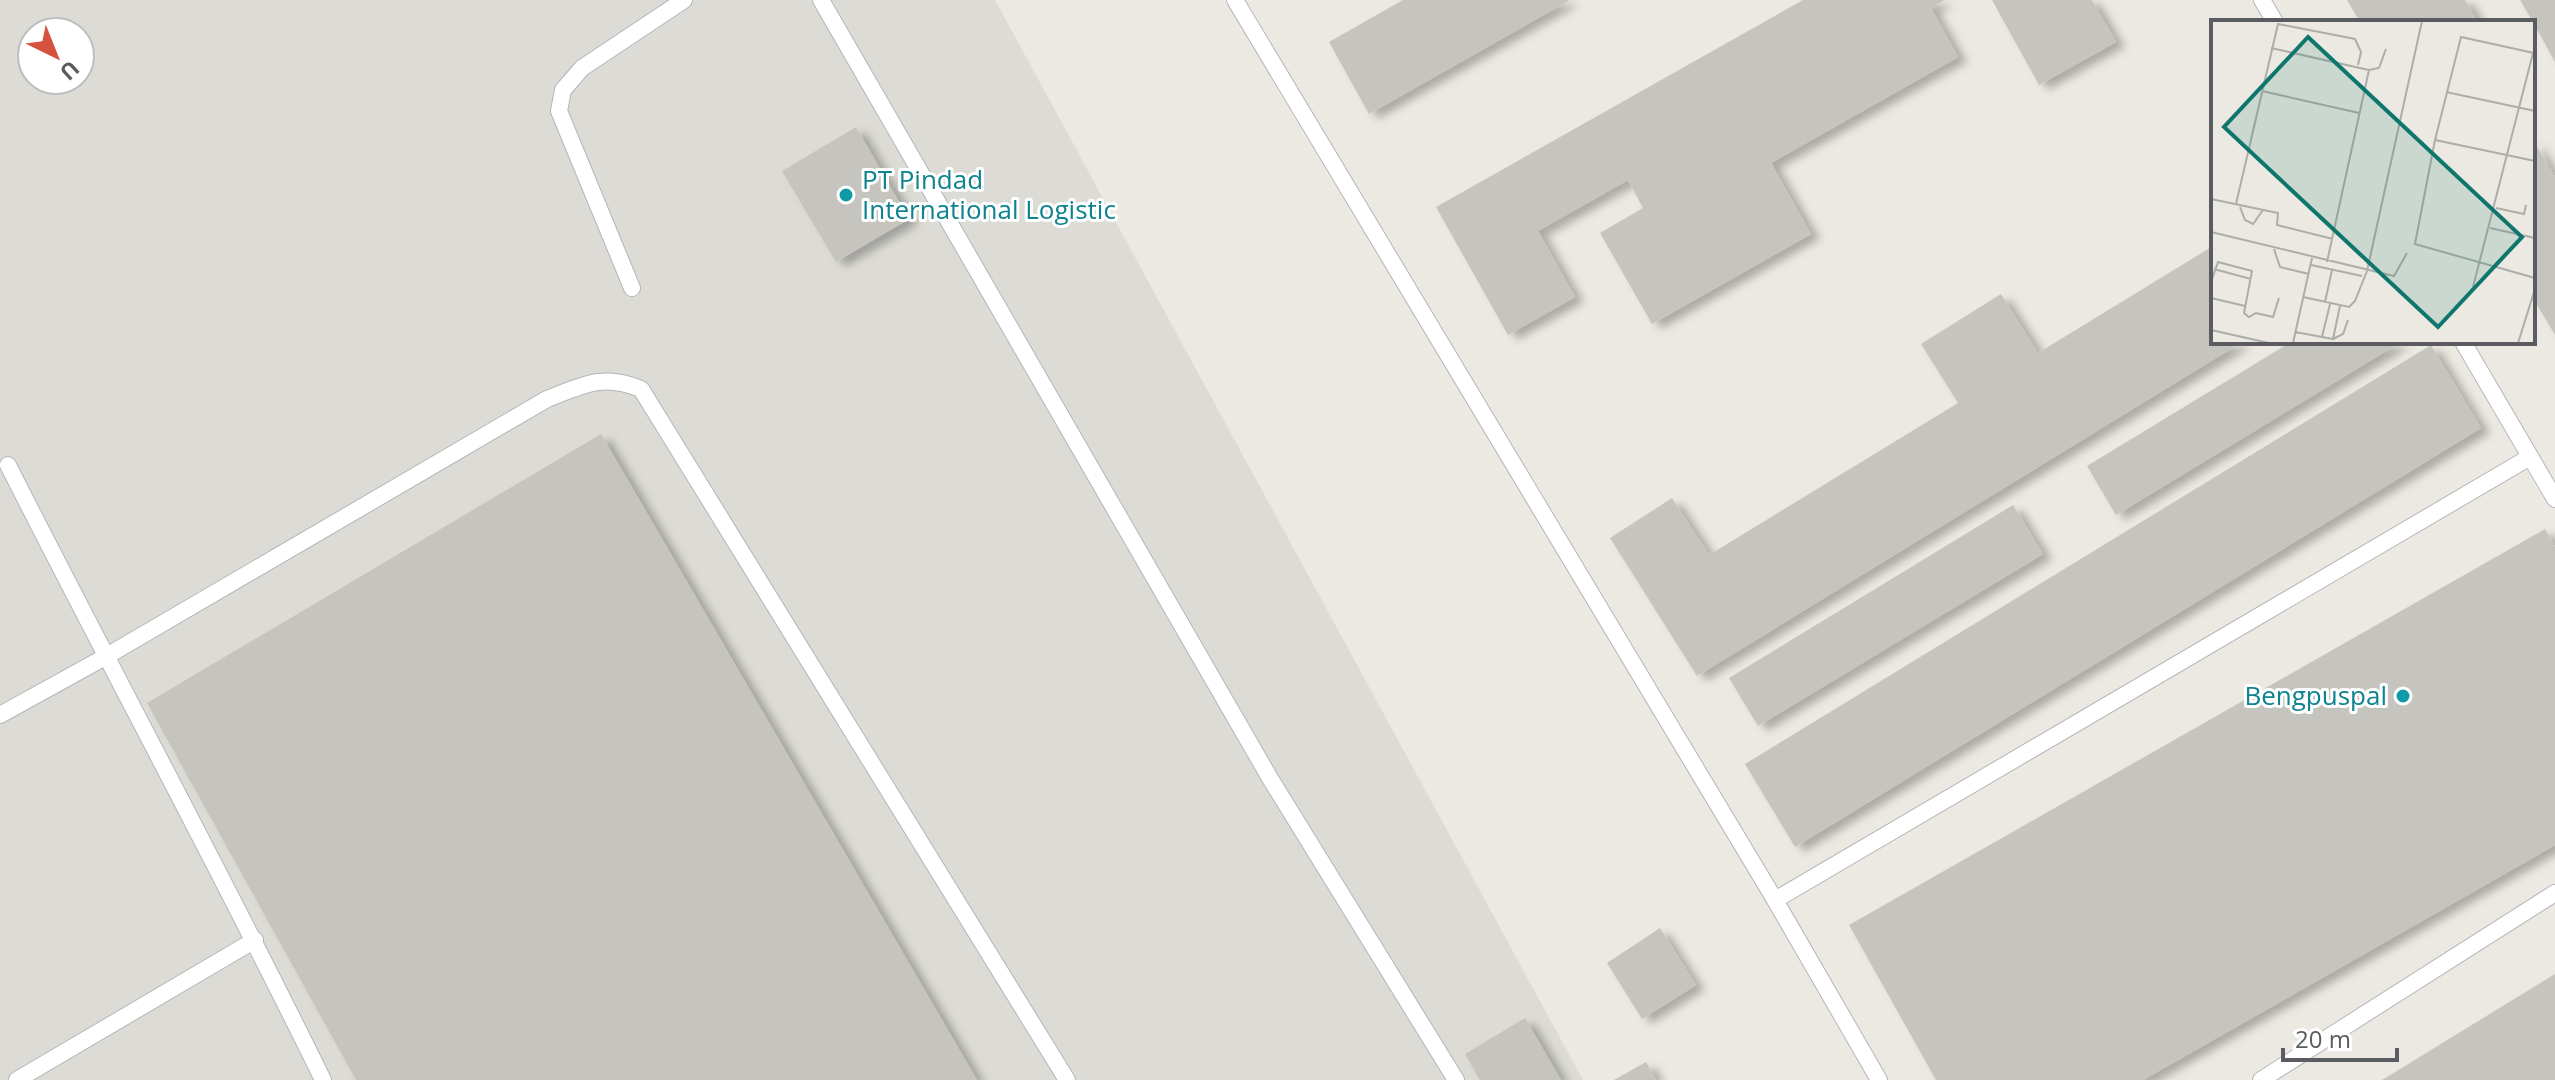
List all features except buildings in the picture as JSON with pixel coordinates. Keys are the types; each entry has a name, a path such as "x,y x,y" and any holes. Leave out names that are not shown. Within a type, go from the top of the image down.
{"lane":[{"path":"632,288 559,111 563,90 582,68 684,0"},
{"path":"821,0 1271,780 1456,1080"},
{"path":"1235,0 1775,900 1879,1080"},
{"path":"2262,0 2274,20"},
{"path":"2464,344 2555,499"},
{"path":"0,715 547,399 598,380 623,382 641,389 1067,1080"},
{"path":"1775,900 2530,457"},
{"path":"8,465 105,657 255,940 323,1080"},
{"path":"2261,1080 2555,893"},
{"path":"17,1080 255,940"}],"shaded area":[{"path":"0,0 995,0 1583,1080 0,1080"}],"place":[{"name":"PT Pindad International Logistic","path":"846,195"},
{"name":"Bengpuspal","path":"2403,696"}]}
